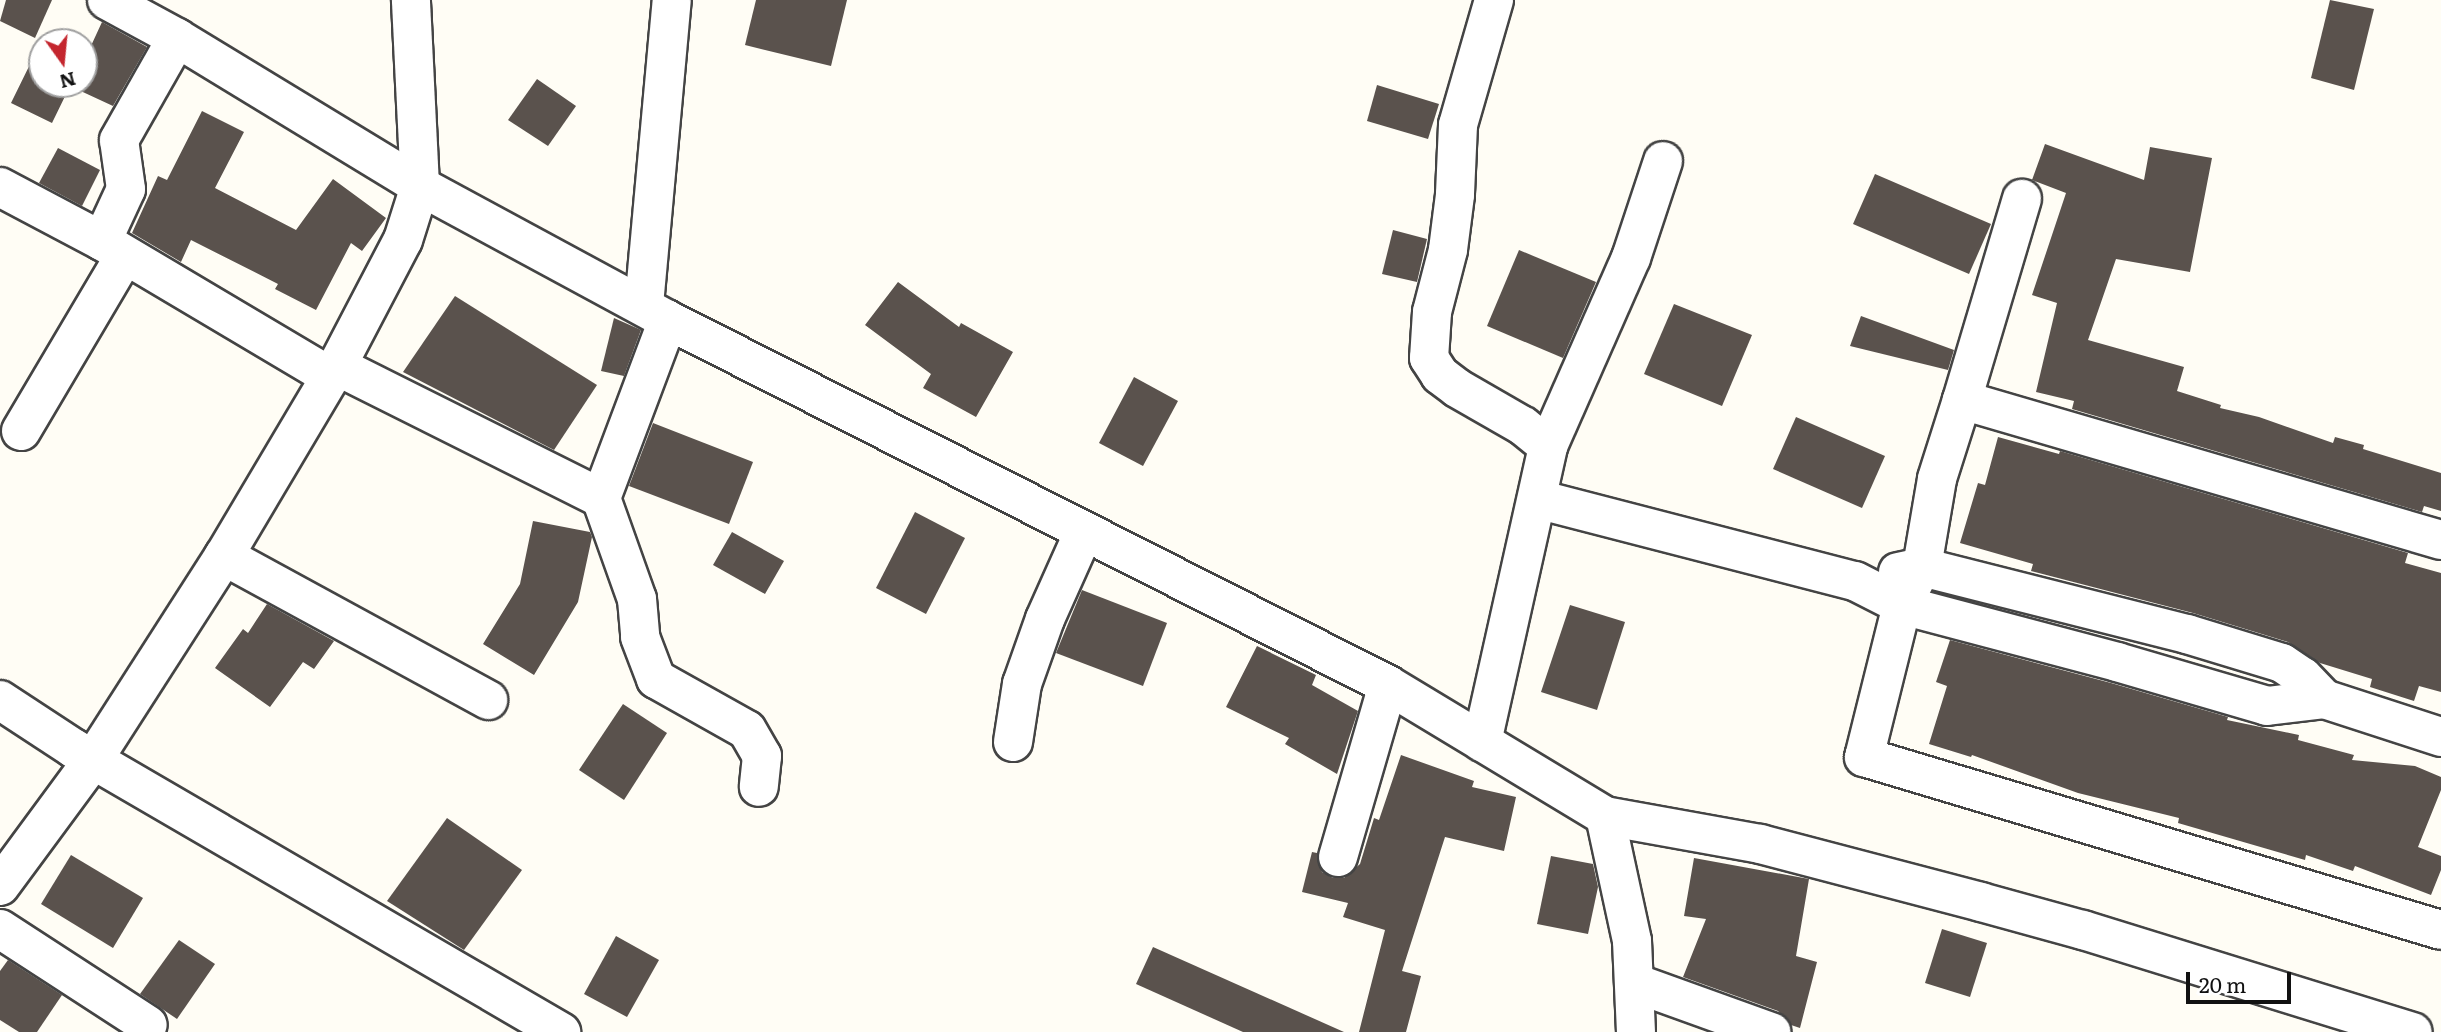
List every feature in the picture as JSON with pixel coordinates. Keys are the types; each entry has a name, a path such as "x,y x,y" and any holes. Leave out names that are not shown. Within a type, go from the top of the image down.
{"street":[{"path":"107,0 177,38 420,186 656,313 1388,685 1605,816 1760,844 1981,902 2083,930 2413,1032"},
{"path":"0,886 93,760 225,556 333,371 403,240 420,186 411,0"},
{"path":"671,0 656,313 601,498 638,599 640,638 656,679 747,730 762,756 759,787"},
{"path":"1494,0 1458,125 1455,195 1448,250 1432,312 1429,358 1440,375 1457,388 1523,426 1548,446"},
{"path":"21,431 113,248 126,189 119,140 177,38"},
{"path":"1482,742 1548,446 1631,258 1664,161"},
{"path":"0,187 333,371 601,498"},
{"path":"2022,199 1937,479 1922,568 1902,606 1864,757 2441,930"},
{"path":"1962,400 2441,540"},
{"path":"1537,499 1855,581 1902,606 2116,662 2267,706 2324,699 2441,737"},
{"path":"1013,741 1022,684 1045,618 1084,532"},
{"path":"225,556 488,700"},
{"path":"1855,581 1922,568 2130,619 2283,663 2303,677 2324,699"},
{"path":"2116,662 2130,619"},
{"path":"1338,857 1388,685"},
{"path":"0,700 93,760 561,1032"},
{"path":"1605,816 1628,917 1635,983 1636,1032"},
{"path":"0,929 148,1025"},
{"path":"1635,983 1771,1032"}],"building":[{"path":"6,0 52,0 39,28 28,28 28,35 0,21"},
{"path":"756,0 847,0 831,66 745,45"},
{"path":"2330,0 2374,9 2354,90 2311,78"},
{"path":"102,22 147,47 113,106 96,98 98,98 98,31"},
{"path":"28,68 28,98 64,98 52,123 11,103"},
{"path":"537,79 576,106 548,146 508,120"},
{"path":"1377,85 1439,104 1428,139 1367,121"},
{"path":"202,111 244,132 215,188 296,230 333,179 386,218 362,251 351,243 316,310 275,289 278,284 191,240 181,262 132,233 158,176 167,180"},
{"path":"2045,144 2144,180 2150,147 2212,158 2190,272 2116,259 2088,340 2184,367 2177,391 2221,405 2220,408 2259,417 2333,443 2335,437 2364,445 2363,449 2441,473 2441,511 2424,506 2422,512 2072,409 2074,401 2036,392 2057,303 2032,295 2066,193 2032,180"},
{"path":"58,148 100,170 82,206 39,183"},
{"path":"1875,174 1991,224 1969,274 1853,224"},
{"path":"1393,230 1427,239 1417,282 1382,274"},
{"path":"1519,250 1596,282 1563,358 1487,326"},
{"path":"898,282 959,327 961,323 1013,352 976,417 923,388 931,374 865,325"},
{"path":"455,296 597,385 554,450 403,372"},
{"path":"1674,304 1752,335 1722,406 1644,374"},
{"path":"1861,316 1954,350 1948,370 1850,346"},
{"path":"614,318 641,330 624,376 601,371"},
{"path":"1134,377 1178,401 1143,466 1099,443"},
{"path":"1796,417 1885,456 1862,508 1773,469"},
{"path":"653,423 753,462 729,524 629,486"},
{"path":"1998,437 2059,454 2060,451 2408,553 2405,563 2441,573 2441,692 2419,686 2414,701 2370,687 2372,679 2320,663 2288,642 2193,613 2031,571 2033,564 1960,543 1978,483 1985,485"},
{"path":"915,512 965,538 926,614 876,588"},
{"path":"533,521 590,532 592,537 578,602 534,675 483,644 520,584"},
{"path":"732,532 784,561 765,594 713,565"},
{"path":"1082,590 1167,623 1143,686 1056,653"},
{"path":"267,604 334,641 314,669 303,662 270,707 215,668 243,629 248,633"},
{"path":"1570,605 1625,622 1597,710 1541,692"},
{"path":"1950,640 2111,683 2228,717 2227,720 2299,735 2298,740 2354,755 2352,760 2415,766 2441,777 2441,790 2418,847 2441,856 2441,870 2431,895 2355,866 2353,871 2306,855 2305,860 2178,823 2179,818 2078,793 1972,755 1971,757 1929,744 1947,686 1936,682"},
{"path":"1257,646 1316,675 1312,685 1358,711 1337,774 1285,744 1289,738 1226,707"},
{"path":"623,704 667,733 624,800 579,770"},
{"path":"1401,755 1474,781 1472,787 1516,797 1504,851 1445,837 1402,971 1421,976 1406,1032 1359,1032 1385,930 1343,917 1348,903 1302,892 1312,852 1317,853 1322,872 1333,878 1344,878 1360,864 1374,818 1379,820"},
{"path":"447,818 522,870 464,950 387,901"},
{"path":"71,855 143,898 113,948 41,904"},
{"path":"1551,856 1593,864 1598,887 1588,934 1537,924"},
{"path":"1694,858 1809,879 1796,956 1817,962 1800,1028 1791,1025 1778,1011 1683,977 1706,919 1684,916"},
{"path":"1942,929 1987,943 1970,997 1925,983"},
{"path":"616,936 659,960 627,1017 584,994"},
{"path":"179,940 215,964 177,1019 140,994"},
{"path":"1153,947 1344,1032 1243,1032 1136,984"},
{"path":"8,960 62,995 37,1032 19,1032 0,1020 0,971"}]}
